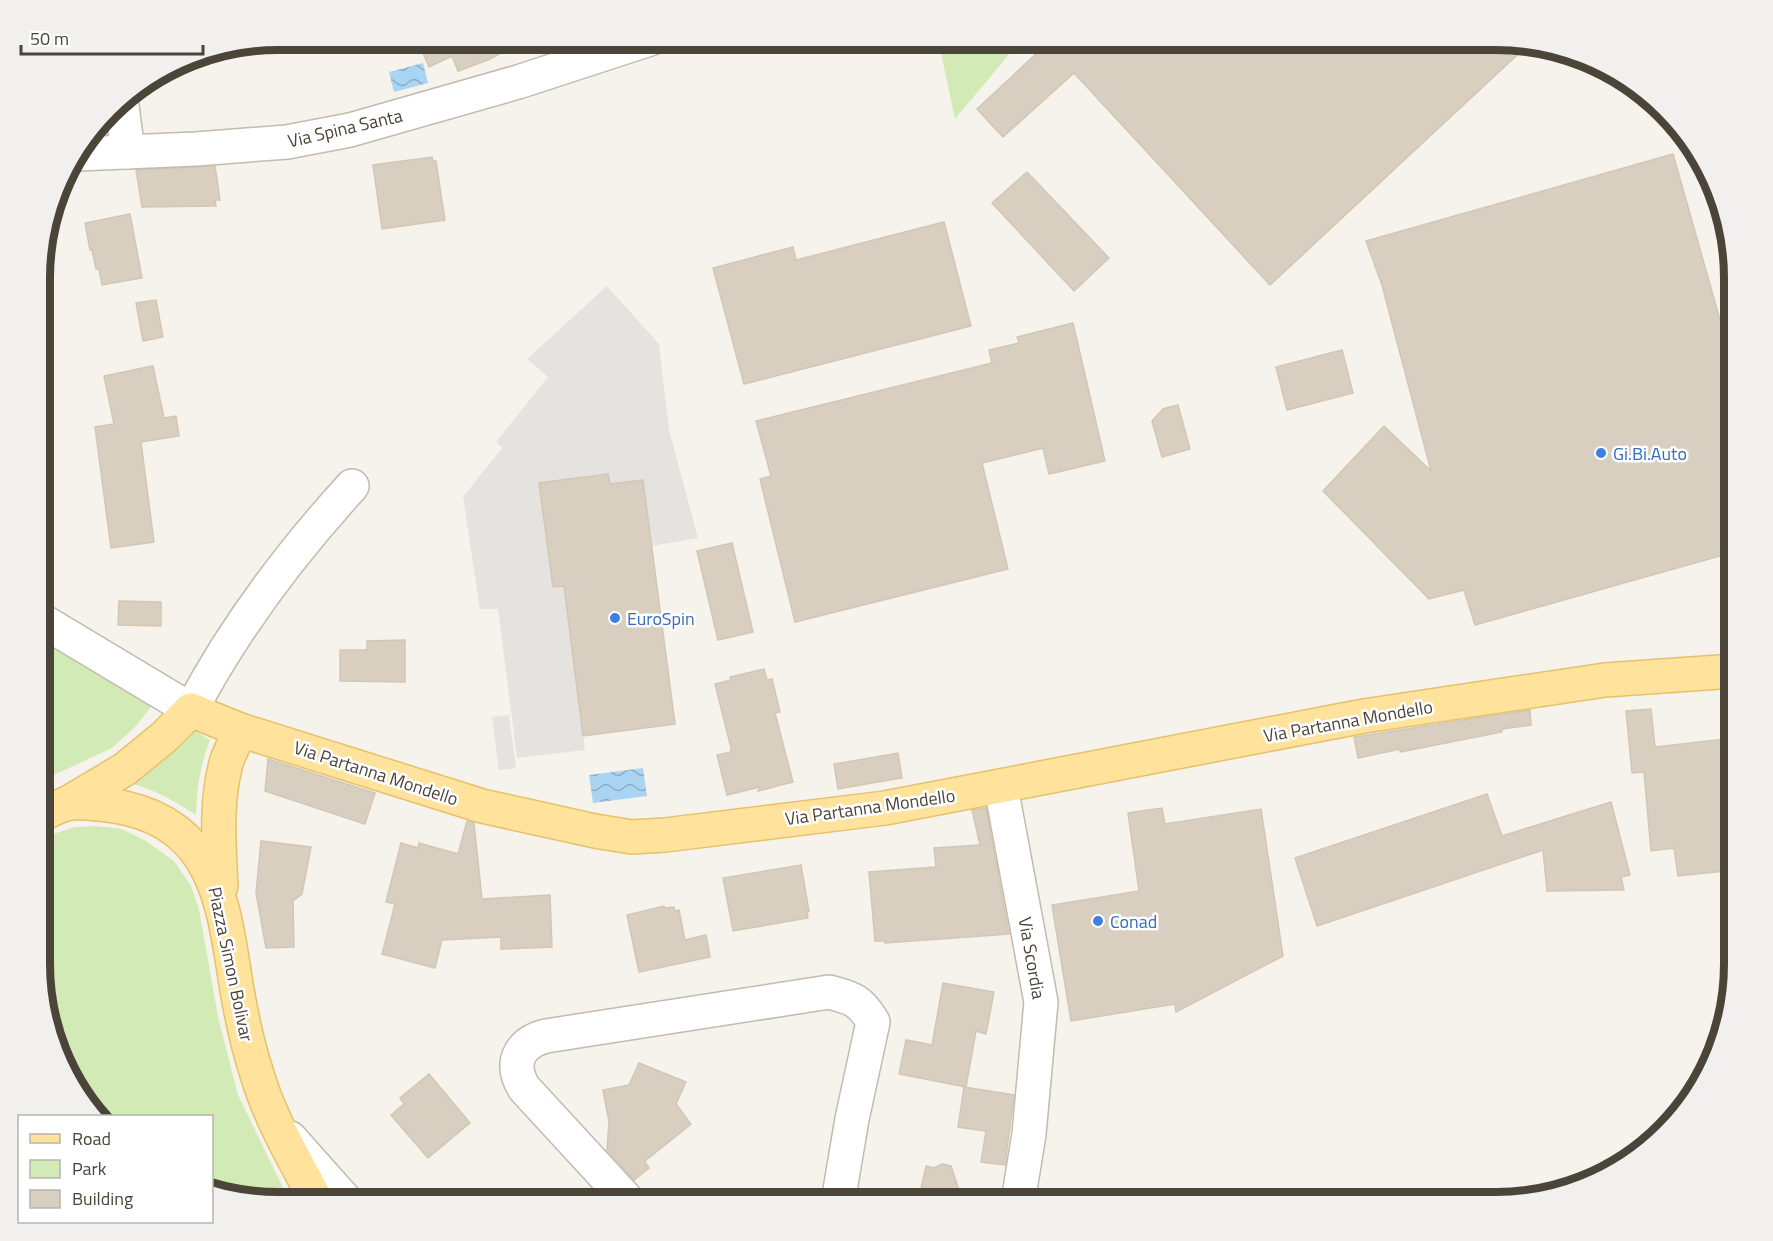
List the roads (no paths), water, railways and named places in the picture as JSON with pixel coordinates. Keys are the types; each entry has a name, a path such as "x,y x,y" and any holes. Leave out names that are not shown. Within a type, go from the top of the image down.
{"main road":[{"name":"Via Partanna Mondello","path":"191,710 240,730 482,806 632,837 885,808 1364,716 1605,680 1724,672"},
{"path":"50,811 125,769 164,737 191,710"},
{"path":"221,900 219,808 228,758 240,730"},
{"name":"Piazza Simon Bolivar","path":"50,812 116,806 140,812 159,820 180,835 209,869 221,900 248,1042 268,1106 312,1192"}],"street":[{"name":"Via Spina Santa","path":"86,154 287,142 350,130 518,82 597,50"},
{"path":"123,110 128,152"},
{"path":"191,710 210,673 257,603 311,531 352,486"},
{"name":"Via Partanna Mondello","path":"50,625 191,710"},
{"name":"Via Scordia","path":"1001,787 1041,1002 1029,1134 1020,1192"},
{"path":"620,1192 519,1080 518,1060 528,1044 546,1036 829,992 849,997 864,1007 873,1022 852,1119 840,1192"},
{"path":"268,1106 293,1141 338,1192"}],"water":[{"path":"423,63 428,83 394,92 389,72"},
{"path":"643,768 647,796 593,803 589,775"}],"place":[{"name":"Gi.Bi.Auto","path":"1601,453"},
{"name":"EuroSpin","path":"615,618"},
{"name":"Conad","path":"1098,921"}]}
